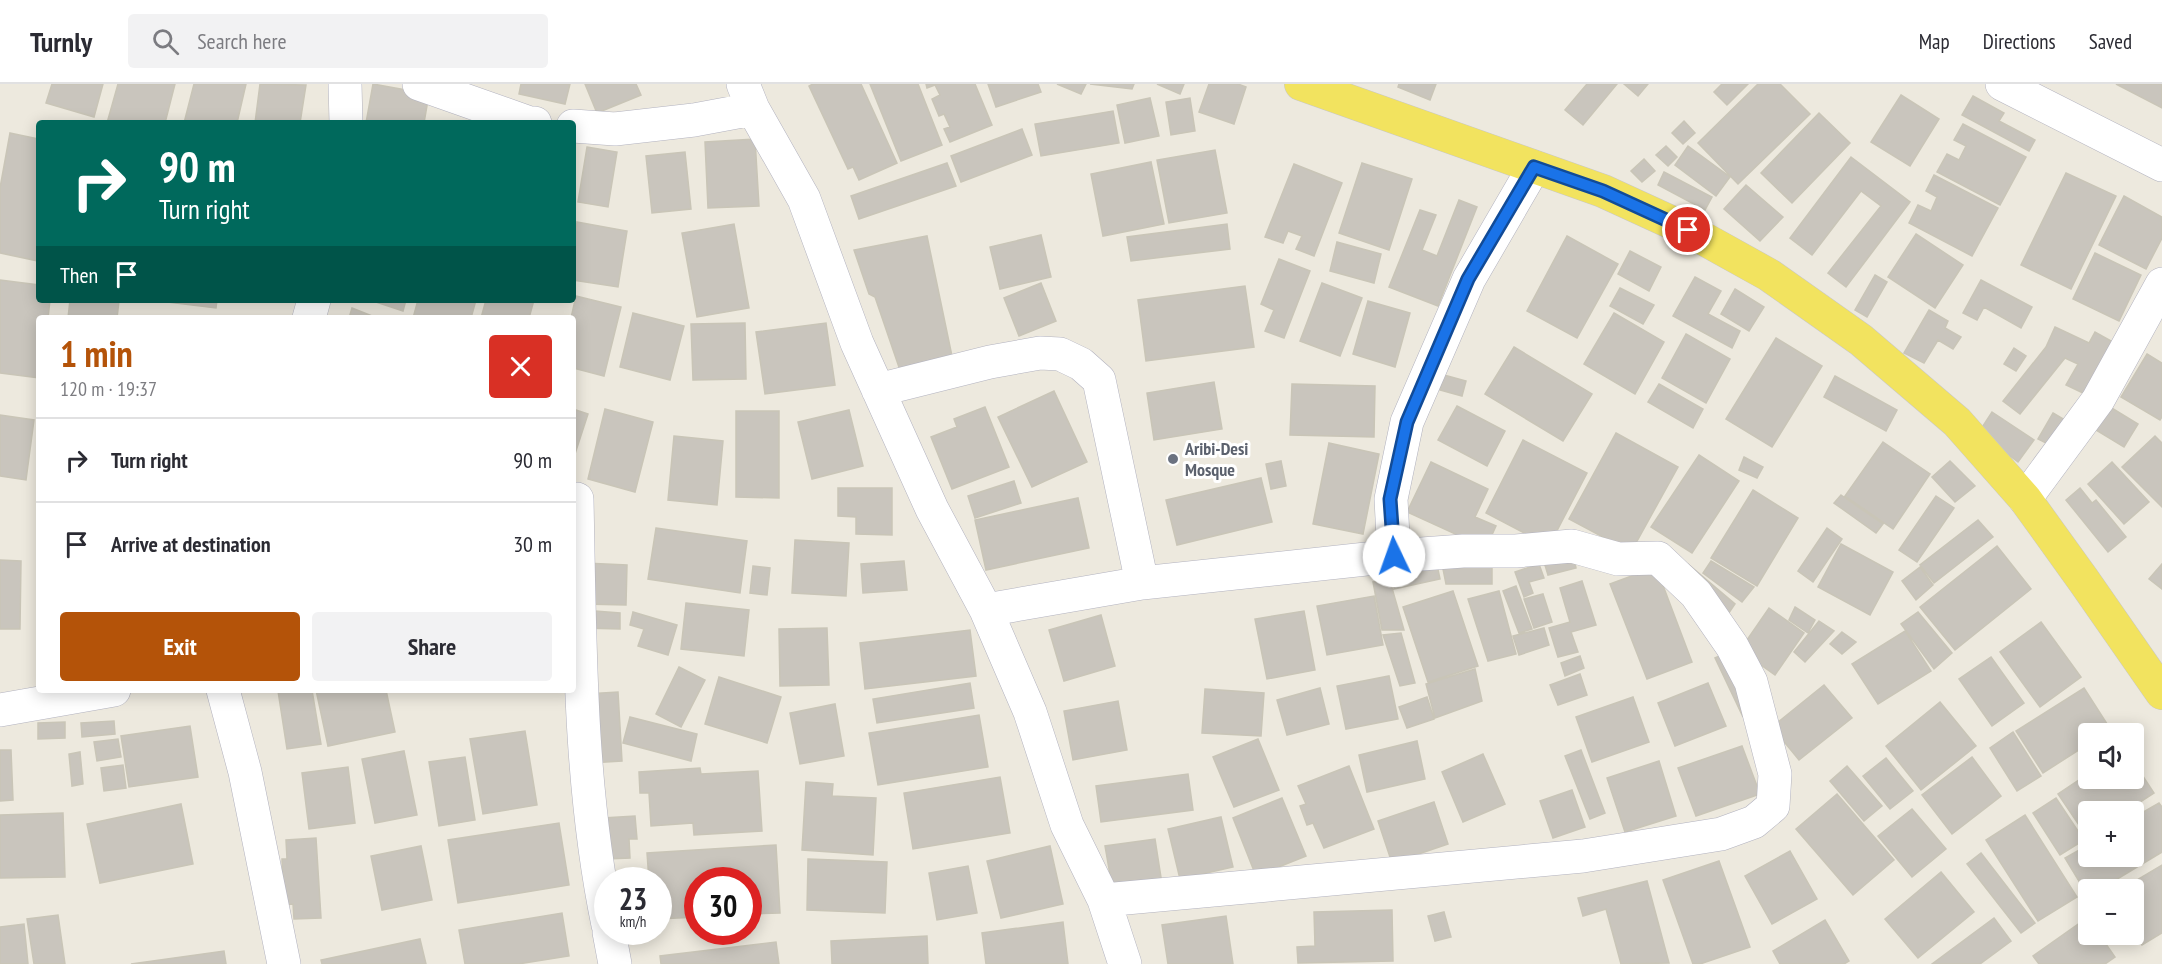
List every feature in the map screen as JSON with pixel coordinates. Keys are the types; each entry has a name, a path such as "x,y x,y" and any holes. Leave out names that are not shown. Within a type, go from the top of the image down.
{"main road":[{"path":"1301,84 1603,191 1677,225 1769,275 1861,340 1957,422 2025,500 2085,580 2162,693"}],"street":[{"path":"345,84 346,120"},
{"path":"419,84 521,120"},
{"path":"2002,84 2162,165"},
{"path":"576,126 615,129 694,120 748,96 804,199 857,343 932,509 986,610 1030,712 1067,825 1104,900 1125,964"},
{"path":"1394,556 1390,499 1407,422 1468,279 1534,167"},
{"path":"2025,500 2098,400 2162,284"},
{"path":"878,390 990,362 1040,353 1060,354 1081,364 1099,380 1142,583"},
{"path":"577,500 581,683 589,810 598,867"},
{"path":"986,610 1142,583 1394,556 1463,551 1516,551 1572,546 1618,559 1658,558 1696,594 1732,646 1751,682 1757,699 1775,774 1773,806 1754,822 1721,834 1584,856 1104,900"},
{"path":"0,710 97,693"},
{"path":"224,693 245,772 284,964"},
{"path":"611,945 615,964"}],"building":[{"path":"52,84 103,84 94,117 46,103"},
{"path":"118,84 175,84 166,120 108,120"},
{"path":"194,84 246,84 238,120 185,120"},
{"path":"260,84 306,85 300,120 255,120"},
{"path":"373,84 429,94 425,120 367,120"},
{"path":"521,84 570,84 565,104 519,94"},
{"path":"585,84 636,84 641,95 597,113"},
{"path":"813,84 861,84 897,163 859,180 853,167 848,169 809,86"},
{"path":"870,84 918,84 942,145 901,161"},
{"path":"926,84 975,84 992,125 950,142 944,129 950,127 944,114 939,116 932,99 940,95 935,85 927,88"},
{"path":"988,84 1038,84 1041,92 996,107"},
{"path":"1057,84 1086,84 1081,94"},
{"path":"1090,84 1134,84 1132,89"},
{"path":"1157,84 1184,84 1180,94"},
{"path":"1209,84 1238,84 1246,87 1234,124 1199,112"},
{"path":"1399,84 1436,84 1430,100 1398,87"},
{"path":"1587,84 1617,84 1583,125 1565,110"},
{"path":"1624,84 1648,84 1638,96"},
{"path":"1722,84 1748,84 1727,105 1714,92"},
{"path":"1758,84 1780,84 1810,114 1738,184 1698,143"},
{"path":"2116,84 2162,84 2162,108"},
{"path":"1901,95 1939,119 1910,166 1871,142"},
{"path":"1973,96 2004,113 1999,121 2035,140 2029,151 1962,115"},
{"path":"1150,98 1159,136 1125,143 1117,105"},
{"path":"1190,98 1195,131 1171,135 1166,102"},
{"path":"1113,111 1119,143 1041,156 1035,124"},
{"path":"1819,113 1850,143 1792,203 1761,173"},
{"path":"1684,121 1695,133 1683,144 1672,133"},
{"path":"1963,124 2026,157 2000,205 1937,172 1947,154 1959,160 1966,146 1954,140"},
{"path":"1022,129 1032,155 961,182 951,156"},
{"path":"10,133 36,138 36,261 0,253 0,188"},
{"path":"755,139 759,206 708,208 705,142"},
{"path":"1666,146 1677,157 1668,166 1656,155"},
{"path":"1688,146 1730,177 1716,196 1675,165"},
{"path":"587,147 617,152 608,207 578,202"},
{"path":"1215,150 1227,213 1169,223 1157,160"},
{"path":"685,152 691,209 652,213 646,156"},
{"path":"1851,157 1910,202 1846,287 1828,273 1881,206 1861,191 1812,255 1790,238"},
{"path":"1644,159 1655,171 1642,182 1631,171"},
{"path":"1151,162 1164,224 1103,236 1091,174"},
{"path":"947,163 956,186 859,219 851,196"},
{"path":"1362,163 1412,179 1389,250 1339,233"},
{"path":"1294,164 1342,183 1314,256 1296,249 1302,236 1288,231 1283,243 1265,237"},
{"path":"1664,172 1712,197 1705,210 1658,185"},
{"path":"2066,173 2116,196 2071,289 2021,265"},
{"path":"1934,175 1998,208 1972,256 1909,223 1918,205 1931,211 1937,197 1926,191"},
{"path":"1746,185 1783,217 1760,241 1724,209"},
{"path":"2124,196 2162,217 2162,238 2146,269 2099,245"},
{"path":"1459,200 1477,207 1438,306 1389,287 1420,210 1436,215 1422,250 1437,256"},
{"path":"577,222 627,231 618,287 576,280"},
{"path":"734,224 749,308 697,317 682,233"},
{"path":"1227,224 1230,249 1131,261 1127,237"},
{"path":"1916,234 1963,265 1935,308 1888,277"},
{"path":"1041,235 1051,277 1000,289 990,247"},
{"path":"927,236 953,361 901,373 875,297 869,294 854,250"},
{"path":"1567,236 1618,264 1577,338 1527,311"},
{"path":"1337,242 1381,254 1374,283 1330,271"},
{"path":"1630,251 1661,267 1649,291 1618,274"},
{"path":"2095,253 2141,275 2119,321 2073,299"},
{"path":"1279,259 1310,271 1284,338 1265,331 1274,310 1261,304"},
{"path":"1875,275 1887,282 1867,317 1855,310"},
{"path":"1695,277 1721,291 1708,314 1740,331 1732,348 1673,316"},
{"path":"0,280 36,285 36,303 50,303 48,315 36,315 36,378 0,373"},
{"path":"1981,280 2032,307 2021,328 1984,307 1977,320 1963,313"},
{"path":"1041,283 1056,321 1019,336 1004,298"},
{"path":"1322,283 1362,298 1340,356 1300,341"},
{"path":"1245,286 1254,347 1146,361 1138,300"},
{"path":"1620,288 1654,305 1643,324 1610,306"},
{"path":"1735,289 1764,307 1749,331 1721,314"},
{"path":"576,296 621,307 604,376 576,369 576,315 572,315"},
{"path":"1368,301 1410,313 1395,367 1353,354"},
{"path":"70,303 119,303 117,315 68,315"},
{"path":"175,303 217,303 216,308"},
{"path":"379,303 405,303 403,311"},
{"path":"417,303 475,303 472,315 414,315"},
{"path":"485,303 533,303 530,315 482,315"},
{"path":"352,308 370,315 350,315"},
{"path":"1929,310 1948,321 1945,328 1961,337 1953,349 1938,340 1924,363 1904,353"},
{"path":"633,313 684,326 670,380 620,367"},
{"path":"1614,313 1664,342 1635,394 1584,364"},
{"path":"745,323 746,379 693,380 691,324"},
{"path":"826,323 835,385 765,394 756,332"},
{"path":"2055,327 2089,343 2095,332 2113,342 2085,394 2066,385 2078,364 2065,358 2020,414 2003,401 2046,347"},
{"path":"1686,334 1730,359 1706,403 1662,378"},
{"path":"1776,338 1822,366 1772,447 1726,419"},
{"path":"1514,347 1592,394 1563,441 1485,394"},
{"path":"2014,348 2026,356 2016,371 2004,364"},
{"path":"2147,354 2162,363 2162,417 2160,420 2121,397"},
{"path":"1444,375 1466,381 1462,396 1440,390"},
{"path":"1835,376 1897,410 1886,431 1824,397"},
{"path":"1214,382 1222,429 1154,440 1147,393"},
{"path":"1292,384 1375,386 1374,437 1290,435"},
{"path":"1659,384 1703,409 1693,428 1648,402"},
{"path":"1054,391 1087,462 1032,487 998,417"},
{"path":"1457,406 1505,431 1487,466 1438,440"},
{"path":"985,407 1009,467 952,489 931,437 957,427 954,419"},
{"path":"2110,407 2138,424 2124,447 2096,430"},
{"path":"605,409 653,422 635,492 588,479"},
{"path":"576,410 588,414 576,451"},
{"path":"849,410 863,466 812,479 798,422"},
{"path":"736,411 779,411 779,498 736,497"},
{"path":"1992,412 2034,440 2018,462 1979,432"},
{"path":"2053,413 2070,423 2056,448 2038,439"},
{"path":"0,415 34,420 26,480 0,476"},
{"path":"1616,433 1678,467 1631,552 1569,519"},
{"path":"674,436 723,441 717,505 668,500"},
{"path":"2155,436 2162,443 2162,507 2122,467"},
{"path":"1523,440 1587,473 1549,546 1486,513"},
{"path":"1883,442 1930,474 1893,529 1845,496"},
{"path":"1329,443 1379,454 1363,534 1313,524"},
{"path":"1699,455 1739,481 1692,553 1651,527"},
{"path":"1744,457 1763,467 1757,478 1739,470"},
{"path":"1281,461 1286,486 1271,489 1266,464"},
{"path":"1950,461 1975,486 1955,502 1932,477"},
{"path":"1431,462 1488,489 1475,517 1496,526 1486,548 1407,512"},
{"path":"2112,462 2149,502 2124,524 2088,484"},
{"path":"1261,478 1272,522 1177,545 1166,500"},
{"path":"1014,481 1021,503 975,518 968,496"},
{"path":"838,488 892,488 892,535 856,534 856,517 838,516"},
{"path":"2080,488 2092,503 2096,500 2126,537 2108,552 2066,500"},
{"path":"1753,490 1798,518 1757,586 1711,558"},
{"path":"1841,495 1883,524 1876,533 1834,503"},
{"path":"1936,496 1954,508 1917,562 1899,550"},
{"path":"1078,498 1089,548 986,570 975,520"},
{"path":"1978,520 1993,537 1934,583 1920,565"},
{"path":"656,528 747,541 740,593 648,579"},
{"path":"1827,528 1842,539 1813,582 1798,571"},
{"path":"795,540 849,543 846,596 792,593"},
{"path":"1841,544 1893,572 1870,615 1818,587"},
{"path":"1997,546 2031,589 1955,650 1920,607"},
{"path":"1572,550 1576,568 1548,575 1542,555"},
{"path":"1492,555 1492,584 1446,584 1441,559"},
{"path":"1435,556 1440,579 1394,589 1396,565"},
{"path":"0,560 21,561 20,629 0,629"},
{"path":"904,561 907,590 863,593 861,564"},
{"path":"1711,561 1754,587 1742,602 1703,573"},
{"path":"584,563 627,565 626,605 583,604"},
{"path":"1539,564 1544,578 1529,582 1533,593 1524,597 1515,572"},
{"path":"1688,564 1735,604 1726,617 1679,575"},
{"path":"2162,564 2162,589 2149,579"},
{"path":"753,566 770,568 767,595 750,593"},
{"path":"1656,567 1692,662 1647,679 1610,584"},
{"path":"1920,567 1933,585 1916,600 1902,581"},
{"path":"1390,581 1404,630 1382,630 1373,582"},
{"path":"1582,581 1596,625 1571,632 1578,652 1558,657 1549,628 1570,622 1560,588"},
{"path":"1516,586 1532,629 1519,633 1503,591"},
{"path":"1453,591 1478,666 1428,682 1403,607"},
{"path":"1499,591 1516,654 1488,661 1468,599"},
{"path":"1543,594 1552,622 1534,628 1524,599"},
{"path":"1374,596 1383,645 1327,655 1317,606"},
{"path":"686,603 749,610 744,656 681,649"},
{"path":"1795,607 1815,620 1808,633 1789,620"},
{"path":"1769,608 1804,633 1775,675 1740,650"},
{"path":"582,610 620,613 620,629 581,628"},
{"path":"1304,611 1315,670 1267,679 1255,619"},
{"path":"633,612 677,625 668,655 638,646 644,629 630,625"},
{"path":"1918,612 1952,653 1934,669 1901,624"},
{"path":"1101,615 1115,666 1064,681 1049,630"},
{"path":"1819,621 1834,631 1805,662 1794,652"},
{"path":"2041,622 2081,677 2040,707 2000,652"},
{"path":"827,628 829,685 780,686 779,629"},
{"path":"1544,628 1549,645 1519,655 1513,636"},
{"path":"970,630 976,676 865,689 860,643"},
{"path":"1905,631 1931,671 1878,704 1852,664"},
{"path":"1842,632 1856,642 1842,654 1830,644"},
{"path":"1401,633 1415,683 1400,686 1383,635"},
{"path":"1729,652 1743,717 1715,658"},
{"path":"1580,656 1584,668 1565,676 1561,663"},
{"path":"1991,657 2024,703 1992,726 1959,679"},
{"path":"679,667 705,680 681,727 656,714"},
{"path":"1475,669 1482,701 1435,718 1426,684"},
{"path":"1580,674 1587,695 1558,705 1550,685"},
{"path":"1389,676 1398,719 1346,729 1337,686"},
{"path":"719,677 781,697 767,743 705,724"},
{"path":"970,683 974,708 877,723 873,699"},
{"path":"1708,683 1726,726 1675,746 1658,703"},
{"path":"1824,685 1852,718 1799,760 1772,727"},
{"path":"1320,688 1329,724 1287,735 1277,700"},
{"path":"2084,688 2106,723 2078,723 2078,750 2043,773 2016,731"},
{"path":"1205,689 1264,693 1261,736 1202,733"},
{"path":"618,692 622,761 590,763 586,694"},
{"path":"278,693 312,693 321,744 287,749"},
{"path":"317,693 387,693 395,732 328,746"},
{"path":"1427,697 1434,719 1407,728 1399,707"},
{"path":"1633,697 1649,742 1592,762 1576,717"},
{"path":"1118,701 1127,750 1073,760 1064,711"},
{"path":"1940,702 1976,746 1921,790 1886,746"},
{"path":"835,704 844,756 800,764 790,713"},
{"path":"979,715 988,767 878,785 869,733"},
{"path":"630,717 697,734 691,761 623,743"},
{"path":"114,721 115,734 82,737 81,723"},
{"path":"65,722 65,738 38,739 38,723"},
{"path":"190,726 198,777 129,787 121,736"},
{"path":"525,731 537,805 483,814 470,739"},
{"path":"2013,732 2041,776 2017,791 1990,748"},
{"path":"118,739 121,757 97,761 94,742"},
{"path":"1258,739 1279,790 1234,807 1213,757"},
{"path":"1417,741 1425,779 1367,792 1359,755"},
{"path":"1742,746 1760,794 1696,816 1678,768"},
{"path":"0,750 11,750 13,800 0,801"},
{"path":"1581,750 1605,813 1590,819 1565,756"},
{"path":"404,751 417,815 375,823 362,759"},
{"path":"80,752 83,784 72,786 69,754"},
{"path":"1483,754 1505,804 1463,822 1442,772"},
{"path":"465,757 475,820 439,826 429,762"},
{"path":"1972,757 2001,796 1952,834 1922,795"},
{"path":"1886,758 1913,791 1890,809 1863,776"},
{"path":"1659,761 1676,816 1625,832 1607,778"},
{"path":"123,765 126,788 104,791 101,768"},
{"path":"1349,766 1374,829 1324,848 1313,823 1307,825 1300,806 1306,804 1298,786"},
{"path":"1847,766 1882,806 1864,821 1830,781"},
{"path":"348,767 355,823 309,829 302,773"},
{"path":"700,768 701,774 758,771 762,831 694,835 693,823 651,826 649,793 640,793 639,772"},
{"path":"1188,774 1193,810 1101,822 1096,786"},
{"path":"1000,777 1010,833 913,849 904,793"},
{"path":"2144,778 2154,793 2142,801 2078,801 2078,824 2058,794 2078,781 2078,789 2144,789"},
{"path":"806,782 833,784 832,796 876,798 873,855 802,850"},
{"path":"1572,790 1585,827 1553,838 1540,801"},
{"path":"1837,794 1894,860 1853,895 1796,829"},
{"path":"1282,798 1306,856 1256,876 1233,818"},
{"path":"2056,798 2078,831 2078,844 2060,855 2033,813"},
{"path":"1434,802 1448,844 1392,863 1378,821"},
{"path":"2159,803 2162,807 2162,852 2144,863 2144,812"},
{"path":"181,804 193,864 100,883 87,824"},
{"path":"1912,809 1946,849 1912,877 1878,836"},
{"path":"63,813 65,877 0,878 0,815"},
{"path":"2025,815 2077,897 2038,921 1986,840"},
{"path":"635,816 637,839 629,839 630,858 606,859 603,818"},
{"path":"1221,817 1233,867 1180,879 1168,829"},
{"path":"559,823 569,885 458,903 448,840"},
{"path":"316,838 321,918 294,919 293,904 284,905 282,859 287,859 286,840"},
{"path":"1155,839 1162,884 1113,892 1105,846"},
{"path":"776,845 780,913 762,914 762,867 684,867 684,918 672,918 672,867 648,867 647,853"},
{"path":"421,846 432,900 382,910 371,856"},
{"path":"1050,846 1063,904 1001,918 987,861"},
{"path":"1790,851 1817,899 1772,924 1745,876"},
{"path":"2078,851 2078,867 2137,867 2117,879 2078,879 2065,858"},
{"path":"1981,853 2035,923 2021,933 1967,864"},
{"path":"808,859 887,862 885,913 807,910"},
{"path":"1719,861 1750,947 1700,964 1693,964 1663,880"},
{"path":"2162,865 2162,933 2144,944 2144,879 2138,879"},
{"path":"968,866 977,913 937,920 929,873"},
{"path":"1941,872 1974,912 1918,958 1885,919"},
{"path":"1647,881 1669,963 1621,964 1606,909 1583,916 1578,898"},
{"path":"1392,910 1393,961 1298,963 1297,947 1315,946 1314,912"},
{"path":"1444,912 1451,937 1435,941 1428,916"},
{"path":"562,913 569,956 518,964 465,964 459,930"},
{"path":"58,915 65,964 34,964 27,919"},
{"path":"1226,916 1233,964 1168,964 1162,925"},
{"path":"1994,918 2011,941 1980,964 1932,964"},
{"path":"1825,920 1849,961 1844,964 1780,964 1773,951"},
{"path":"1063,922 1068,964 986,964 982,933"},
{"path":"24,924 28,964 0,964 0,927"},
{"path":"2078,924 2078,945 2107,945 2115,957 2105,964 2039,964 2033,956"},
{"path":"927,936 928,964 832,964 831,941"},
{"path":"420,939 426,964 322,964 321,960"},
{"path":"776,942 779,964 661,964 660,956"},
{"path":"224,951 226,964 131,964"}],"place":[{"name":"Aribi-Desi Mosque","path":"1173,459"}],"route":[{"path":"1394,556 1390,499 1407,422 1468,279 1534,167 1603,191 1688,230"}]}
